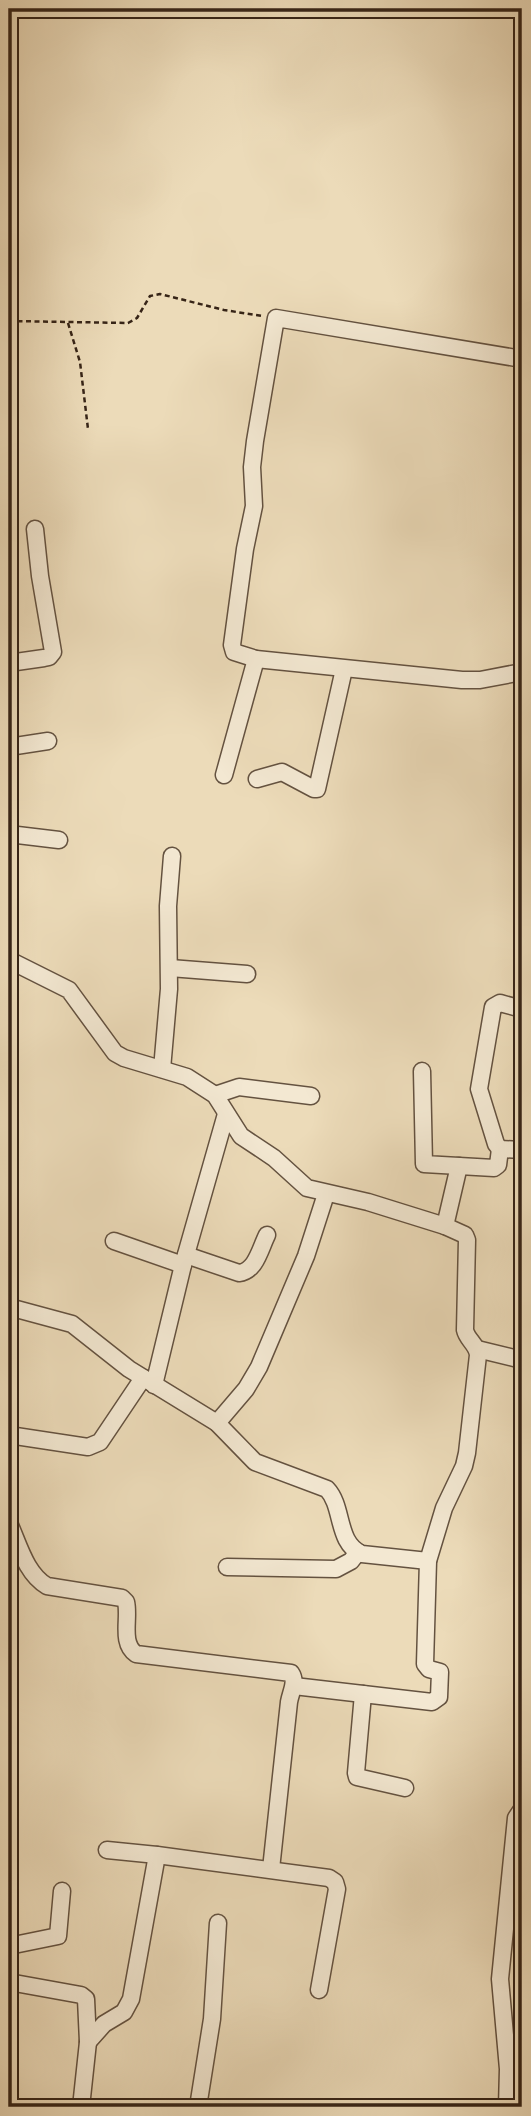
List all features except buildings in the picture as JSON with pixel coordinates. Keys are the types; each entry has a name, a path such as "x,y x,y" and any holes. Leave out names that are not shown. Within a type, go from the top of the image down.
{"street":[{"path":"522,359 276,318 255,442 252,467 254,506 245,549 232,645 234,652 256,659 462,680 480,680 522,672"},
{"path":"9,663 49,657 53,652 35,529"},
{"path":"223,775 256,659"},
{"path":"257,779 282,772 314,789 319,786 344,668"},
{"path":"9,747 48,741"},
{"path":"9,834 59,840"},
{"path":"162,1069 170,968 168,906 172,856"},
{"path":"9,960 69,990 115,1053 187,1077 215,1095 233,1126 248,1142 268,1153 307,1188 368,1202 465,1235 466,1335 477,1349 522,1360"},
{"path":"170,968 247,974"},
{"path":"422,1071 423,1161 427,1164 497,1167 500,1149 496,1144 479,1084 493,1007 500,1003 522,1009"},
{"path":"215,1095 239,1087 311,1096"},
{"path":"9,1435 94,1446 148,1381 226,1114"},
{"path":"500,1149 522,1150"},
{"path":"445,1226 459,1166"},
{"path":"216,1423 246,1389 259,1367 306,1256 326,1194"},
{"path":"114,1241 239,1273 247,1272 252,1267 267,1235"},
{"path":"9,1307 72,1324 148,1381 216,1423 255,1462 330,1492 349,1546 358,1552 428,1562"},
{"path":"294,1686 432,1702 439,1697 439,1672 429,1669 425,1664 428,1562 444,1508 466,1460 477,1349"},
{"path":"9,1523 31,1572 41,1582 47,1586 122,1598 126,1601 127,1640 136,1654 288,1671 294,1677 271,1869"},
{"path":"227,1567 336,1569 343,1568 358,1552"},
{"path":"363,1694 357,1777 405,1788"},
{"path":"508,2107 515,2069 500,1979 516,1818 522,1809"},
{"path":"107,1850 329,1878 335,1882 337,1889 320,1990"},
{"path":"88,2042 104,2024 124,2012 131,1999 157,1855"},
{"path":"9,1946 58,1936 62,1891"},
{"path":"198,2107 212,2019 218,1923"},
{"path":"9,1982 81,1995 86,1999 88,2042 81,2107"}],"path":[{"path":"9,321 133,321 150,296 160,294 224,310 276,318"},
{"path":"68,323 80,362 88,429"}]}
